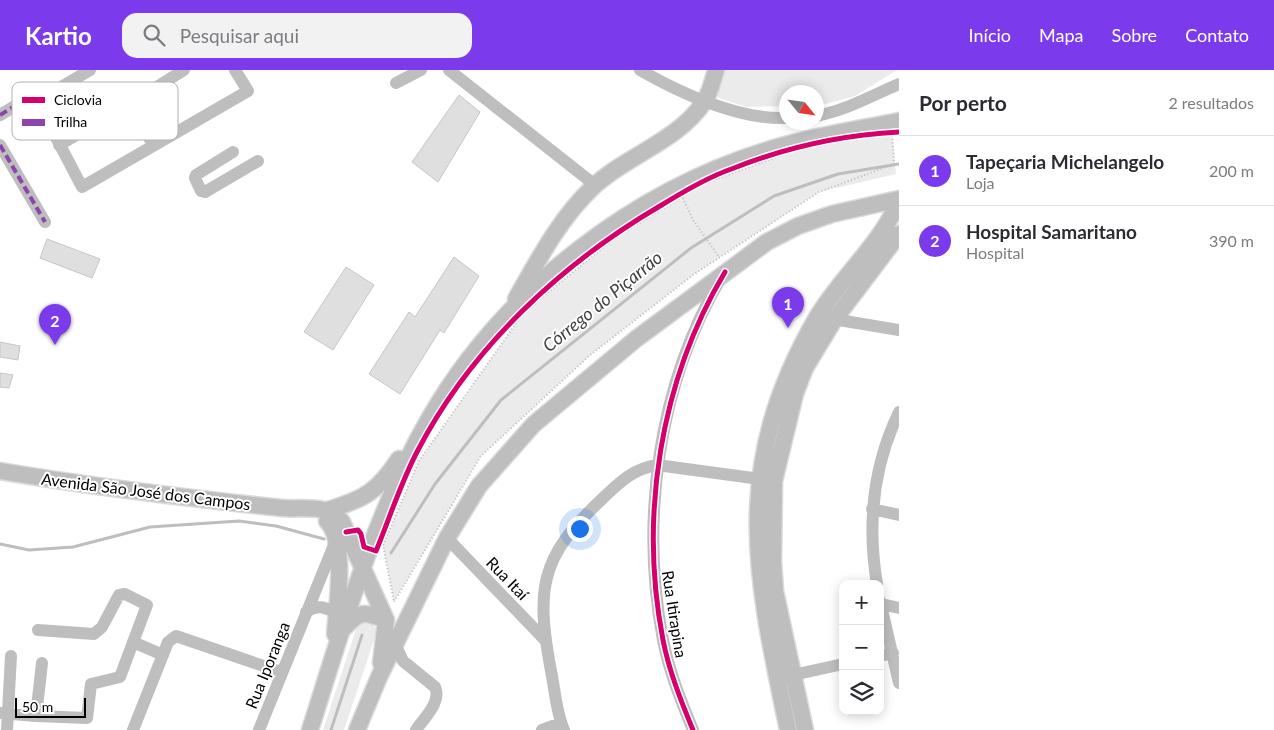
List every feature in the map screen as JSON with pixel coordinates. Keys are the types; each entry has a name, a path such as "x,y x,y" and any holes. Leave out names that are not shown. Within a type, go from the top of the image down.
{"main road":[{"path":"506,316 575,204 595,185 678,130 705,100 716,70"},
{"path":"310,730 363,570 403,469 429,419 465,364 506,316 559,266 619,222 682,185 777,147 898,124"},
{"path":"357,730 382,671 447,538 479,486 534,424 722,264 798,226 832,214 899,200"},
{"path":"805,730 785,677 761,594 756,522 760,479 769,426 780,393 795,359 818,316 885,225 899,200"},
{"path":"788,730 785,677 773,568 774,481 794,394 808,361 834,320 899,234"},
{"path":"886,251 899,240"},
{"name":"Avenida São José dos Campos","path":"0,471 150,494 292,509 328,510 354,503 374,491 429,419"},
{"name":"Avenida São José dos Campos","path":"292,509 324,519 332,528 337,539"},
{"path":"328,510 342,522 386,620 382,671"},
{"path":"328,676 336,613 337,539"},
{"path":"344,628 355,616 363,613 386,620"}],"street":[{"path":"70,82 90,70"},
{"path":"164,82 184,70"},
{"path":"178,131 248,91 235,70"},
{"path":"407,70 396,83 421,70"},
{"path":"449,70 595,185"},
{"path":"640,70 665,84 705,100 767,119 779,118"},
{"path":"824,114 840,111 865,101 899,84"},
{"path":"0,115 12,108"},
{"path":"56,140 82,187 161,140"},
{"path":"59,145 68,140"},
{"path":"150,140 153,144"},
{"path":"0,145 45,222"},
{"path":"233,152 196,175 195,178 201,191 205,192 258,161"},
{"name":"Rua Itirapina","path":"693,730 675,686 663,642 658,608 653,536 657,465 676,385 686,354 722,264"},
{"path":"818,316 899,330"},
{"path":"876,580 872,509 883,453 898,416"},
{"path":"542,730 562,726 546,641 543,594 545,579 550,563 562,544 586,514 625,476 640,467 657,465 760,479"},
{"path":"872,509 899,515"},
{"name":"Rua Itaí","path":"447,538 546,641"},
{"name":"Rua Iporanga","path":"259,730 280,672 337,539"},
{"path":"4,713 85,719 91,684 120,676 147,605 122,594 117,597 100,631 94,634 38,630"},
{"path":"884,604 899,608"},
{"name":"Rua Iporanga","path":"306,612 312,607 321,606 336,613"},
{"path":"884,625 887,654 899,683"},
{"path":"133,730 168,642 172,637 183,636 280,672"},
{"path":"133,642 163,655"},
{"path":"395,644 403,661 435,687 438,693 437,699 416,730"},
{"path":"7,730 4,713 10,656"},
{"path":"382,671 403,661"},
{"path":"36,716 42,663"},
{"path":"785,677 839,665"}],"path":[{"path":"898,124 894,164 820,192 722,264 692,275 589,356 481,456 394,602 383,545 419,461 524,312 615,238 703,184 798,149 898,124"},
{"path":"498,338 555,279 631,223 692,187 733,168 785,150 898,124"},
{"path":"683,196 693,220 722,264"},
{"path":"371,549 376,551 418,450"}],"shaded area":[{"path":"725,70 897,70 855,96 824,104 824,85 779,85 779,106 747,107 715,97"},
{"path":"892,132 896,174 819,192 693,275 589,356 481,456 394,602 383,545 419,461 524,312 615,238 703,184 798,149"},
{"path":"369,619 377,631 344,730 323,730 357,626"}],"building":[{"path":"459,95 480,112 438,182 412,162"},
{"path":"47,239 100,259 92,278 40,258"},
{"path":"454,257 479,276 444,333 440,330 400,394 369,374 409,312 415,317"},
{"path":"346,267 374,285 333,350 304,332"},
{"path":"0,342 20,346 18,360 0,357"},
{"path":"0,373 13,375 9,388 0,387"}],"waterway":[{"name":"Córrego do Piçarrão","path":"391,553 435,484 501,400 691,248 774,196 838,174 899,164"},
{"name":"Córrego do Piçarrão","path":"0,544 29,550 73,547 150,527 239,521 276,526 324,539"},
{"path":"331,730 362,635"}],"marked path":[{"path":"0,115 12,108"},
{"path":"0,145 45,222"}],"cycle path":[{"path":"346,532 358,530 364,547 376,551 412,462 440,412 492,343 522,311 588,254 623,229 669,201 696,185 724,172 774,154 815,143 899,132"},
{"path":"693,730 672,674 663,640 656,593 653,546 655,498 661,450 670,404 685,358 703,314 725,272"}],"place":[{"name":"Tapeçaria Michelangelo","path":"788,328"},
{"name":"Hospital Samaritano","path":"55,345"}]}
